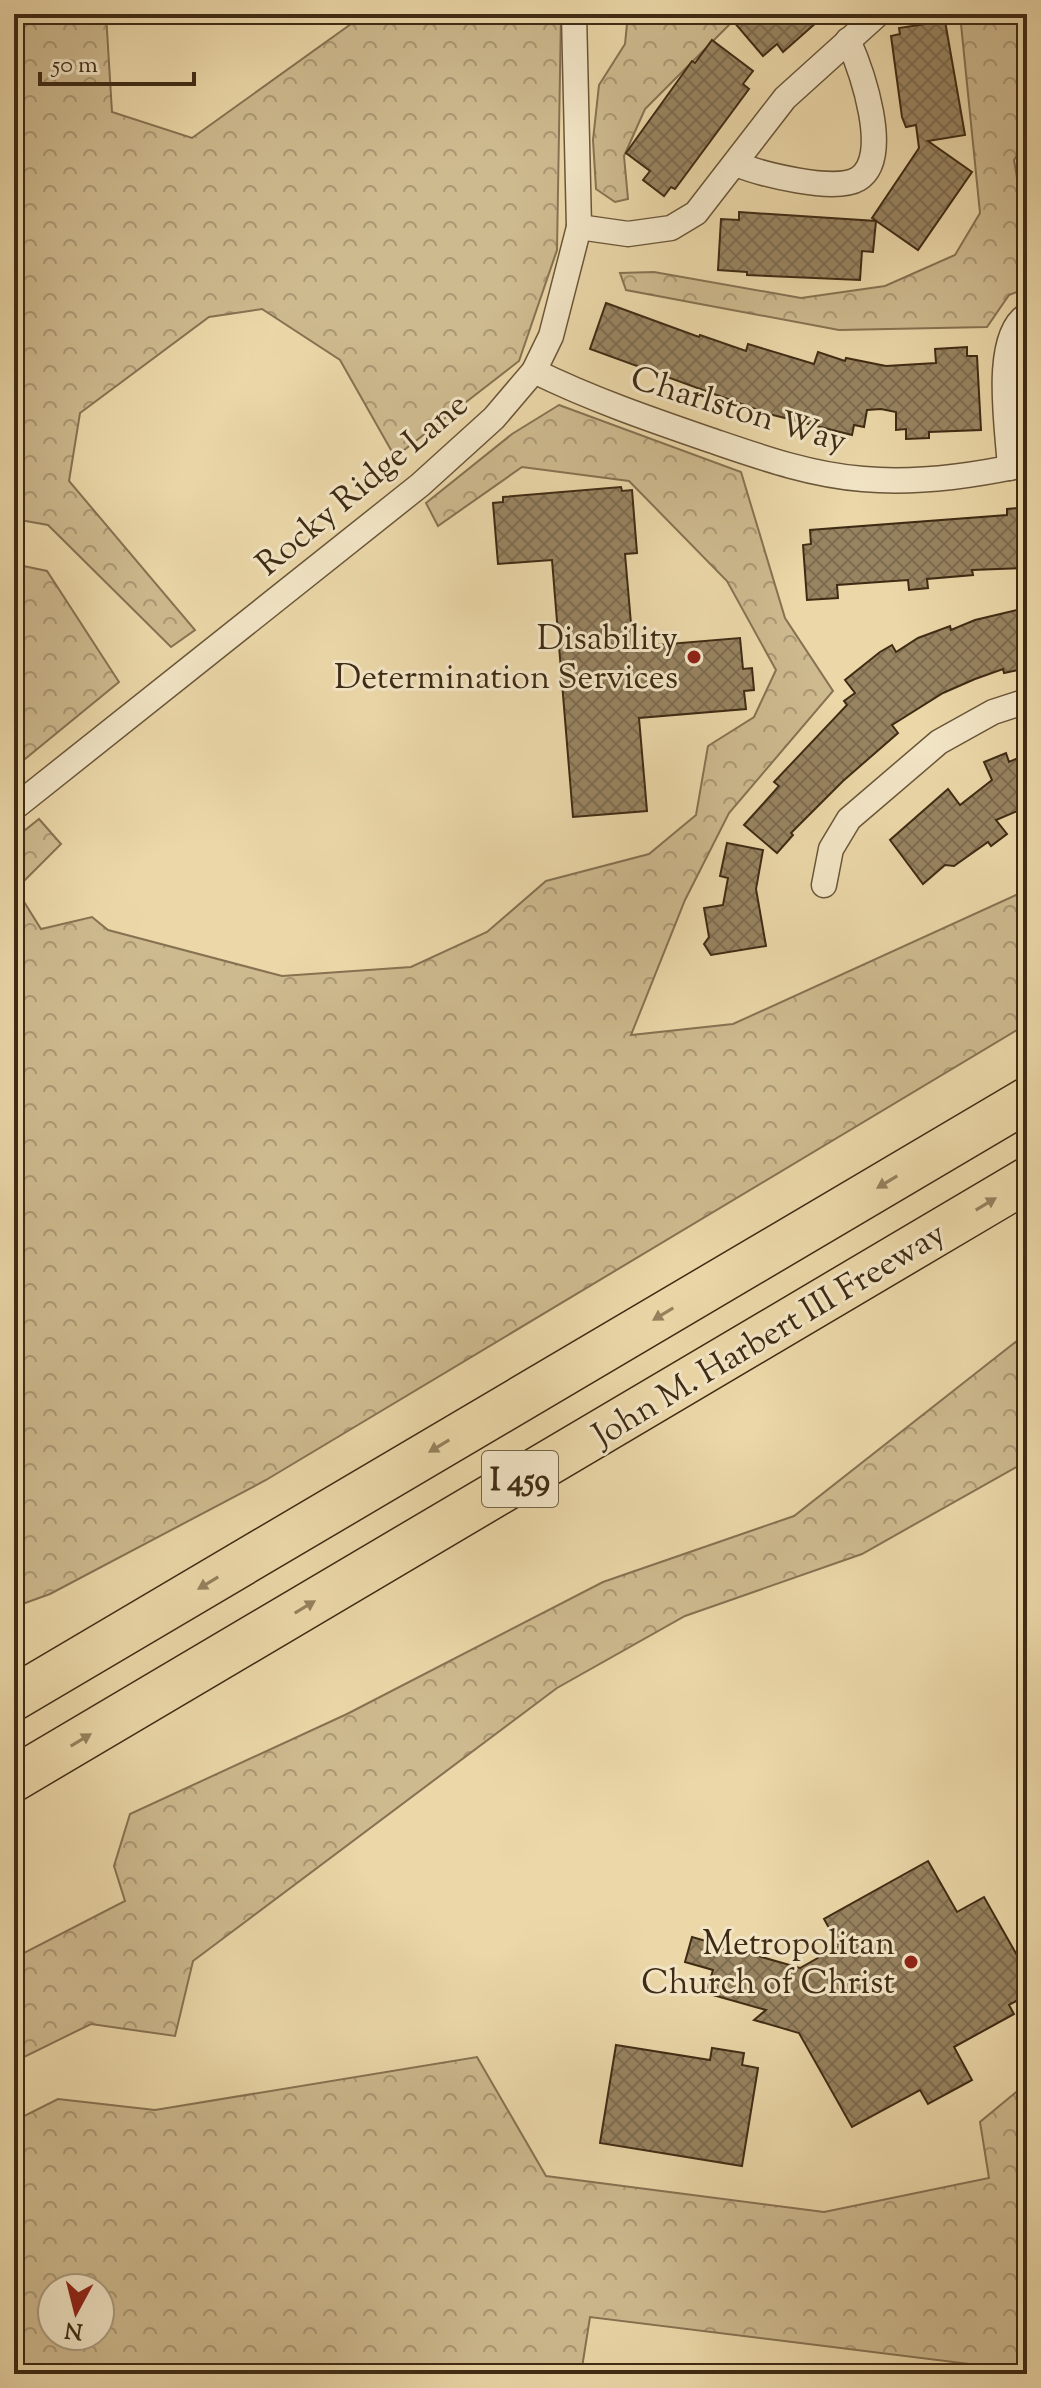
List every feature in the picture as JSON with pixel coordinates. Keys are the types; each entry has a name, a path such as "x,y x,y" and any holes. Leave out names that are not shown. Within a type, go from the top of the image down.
{"highway":[{"name":"John M. Harbert III Freeway","path":"14,1698 1027,1100"},
{"name":"John M. Harbert III Freeway","path":"14,1779 1027,1180"}],"street":[{"name":"Rocky Ridge Lane","path":"14,808 420,485 494,418 534,371 551,336 579,227 574,14"},
{"path":"579,227 628,234 671,228 696,213 785,98 878,14"},
{"path":"736,164 762,174 836,184 857,180 870,166 874,144 864,77 848,40"},
{"path":"1019,466 1007,342 1019,320 1027,315"},
{"name":"Charlston Way","path":"534,371 618,409 792,467 829,475 899,481 1019,466"},
{"path":"824,885 831,849 849,819 939,742 993,712 1027,701"}],"green space":[{"path":"14,14 106,14 112,112 192,138 365,14 561,14 557,250 519,361 395,457 340,360 262,309 209,317 80,413 69,481 195,630 171,647 48,525 14,519"},
{"path":"628,14 740,14 645,109 624,156 628,199 615,202 596,189 593,140 599,85 625,44"},
{"path":"960,14 1016,14 1027,141 1014,160 1027,237 1027,288 1009,295 987,327 839,330 626,290 620,273 654,272 801,298 885,286 955,255 980,213"},
{"path":"559,405 741,472 785,618 833,691 729,813 685,900 631,1035 733,1024 1027,890 1027,1024 266,1480 50,1594 14,1607 14,839 39,819 61,844 16,889 41,929 92,917 108,930 282,976 411,967 487,932 546,881 649,854 696,815 708,746 754,717 776,670 727,581 629,481 522,467 438,526 426,503 512,434"},
{"path":"14,564 47,571 119,682 14,768"},
{"path":"1027,1333 1027,1461 862,1554 685,1616 557,1688 193,1961 175,2036 91,2024 14,2062 14,1958 125,1901 114,1866 130,1814 347,1714 603,1582 794,1516"},
{"path":"477,2057 546,2176 824,2212 989,2178 980,2122 1027,2083 1027,2371 590,2317 581,2374 14,2374 14,2329 22,2323 14,2308 14,2121 58,2099 155,2110"}],"building":[{"path":"742,14 826,14 783,52 777,44 763,56 733,21"},
{"path":"945,21 965,135 928,141 972,172 918,250 872,218 919,148 916,125 906,127 902,117 891,36 900,34 899,28"},
{"path":"712,40 753,71 743,84 749,89 675,189 671,187 664,196 643,180 650,171 626,153 692,61 695,63"},
{"path":"739,212 876,221 873,252 862,251 860,280 747,275 747,272 718,270 721,219 739,220"},
{"path":"606,303 746,351 748,344 814,364 818,352 845,361 846,358 886,366 936,363 935,349 967,347 967,356 977,356 981,430 929,432 929,438 906,439 906,429 896,430 896,412 881,409 867,410 864,427 854,425 852,435 769,414 590,349"},
{"name":"Disability Determination Services","path":"621,487 622,491 632,490 637,553 625,554 633,647 740,638 743,669 752,668 754,690 744,691 746,709 639,718 647,811 573,817 552,560 498,564 493,503 503,502 503,497"},
{"path":"1027,507 1027,568 972,570 973,575 927,579 928,588 909,590 908,580 837,585 838,598 807,600 803,545 811,544 810,530 1007,515 1007,509"},
{"path":"1021,609 1024,620 1027,619 1027,668 1004,673 1003,669 975,679 943,693 892,725 898,733 843,781 791,833 793,835 777,853 744,825 779,786 774,782 847,705 844,701 855,693 845,680 880,652 892,645 896,652 918,638 950,626 951,630 975,620"},
{"path":"1006,753 1009,762 1027,754 1027,807 996,820 1007,834 991,846 988,842 954,866 945,865 923,884 890,840 948,789 960,805 992,780 984,762"},
{"path":"727,843 763,850 756,889 766,946 711,955 704,944 709,937 704,908 723,905 728,878 720,876"},
{"path":"928,1861 957,1912 984,1897 1027,1973 1027,1995 1009,2005 1014,2014 954,2047 972,2080 928,2104 920,2090 852,2127 799,2033 754,2020 766,2010 706,1993 713,1970 685,1962 692,1937 800,1968 839,1946 824,1919"},
{"path":"616,2045 710,2060 712,2048 744,2053 742,2065 758,2068 742,2166 600,2143"}],"place":[{"name":"Disability Determination Services","path":"694,657"},
{"name":"Metropolitan Church of Christ","path":"911,1962"}]}
